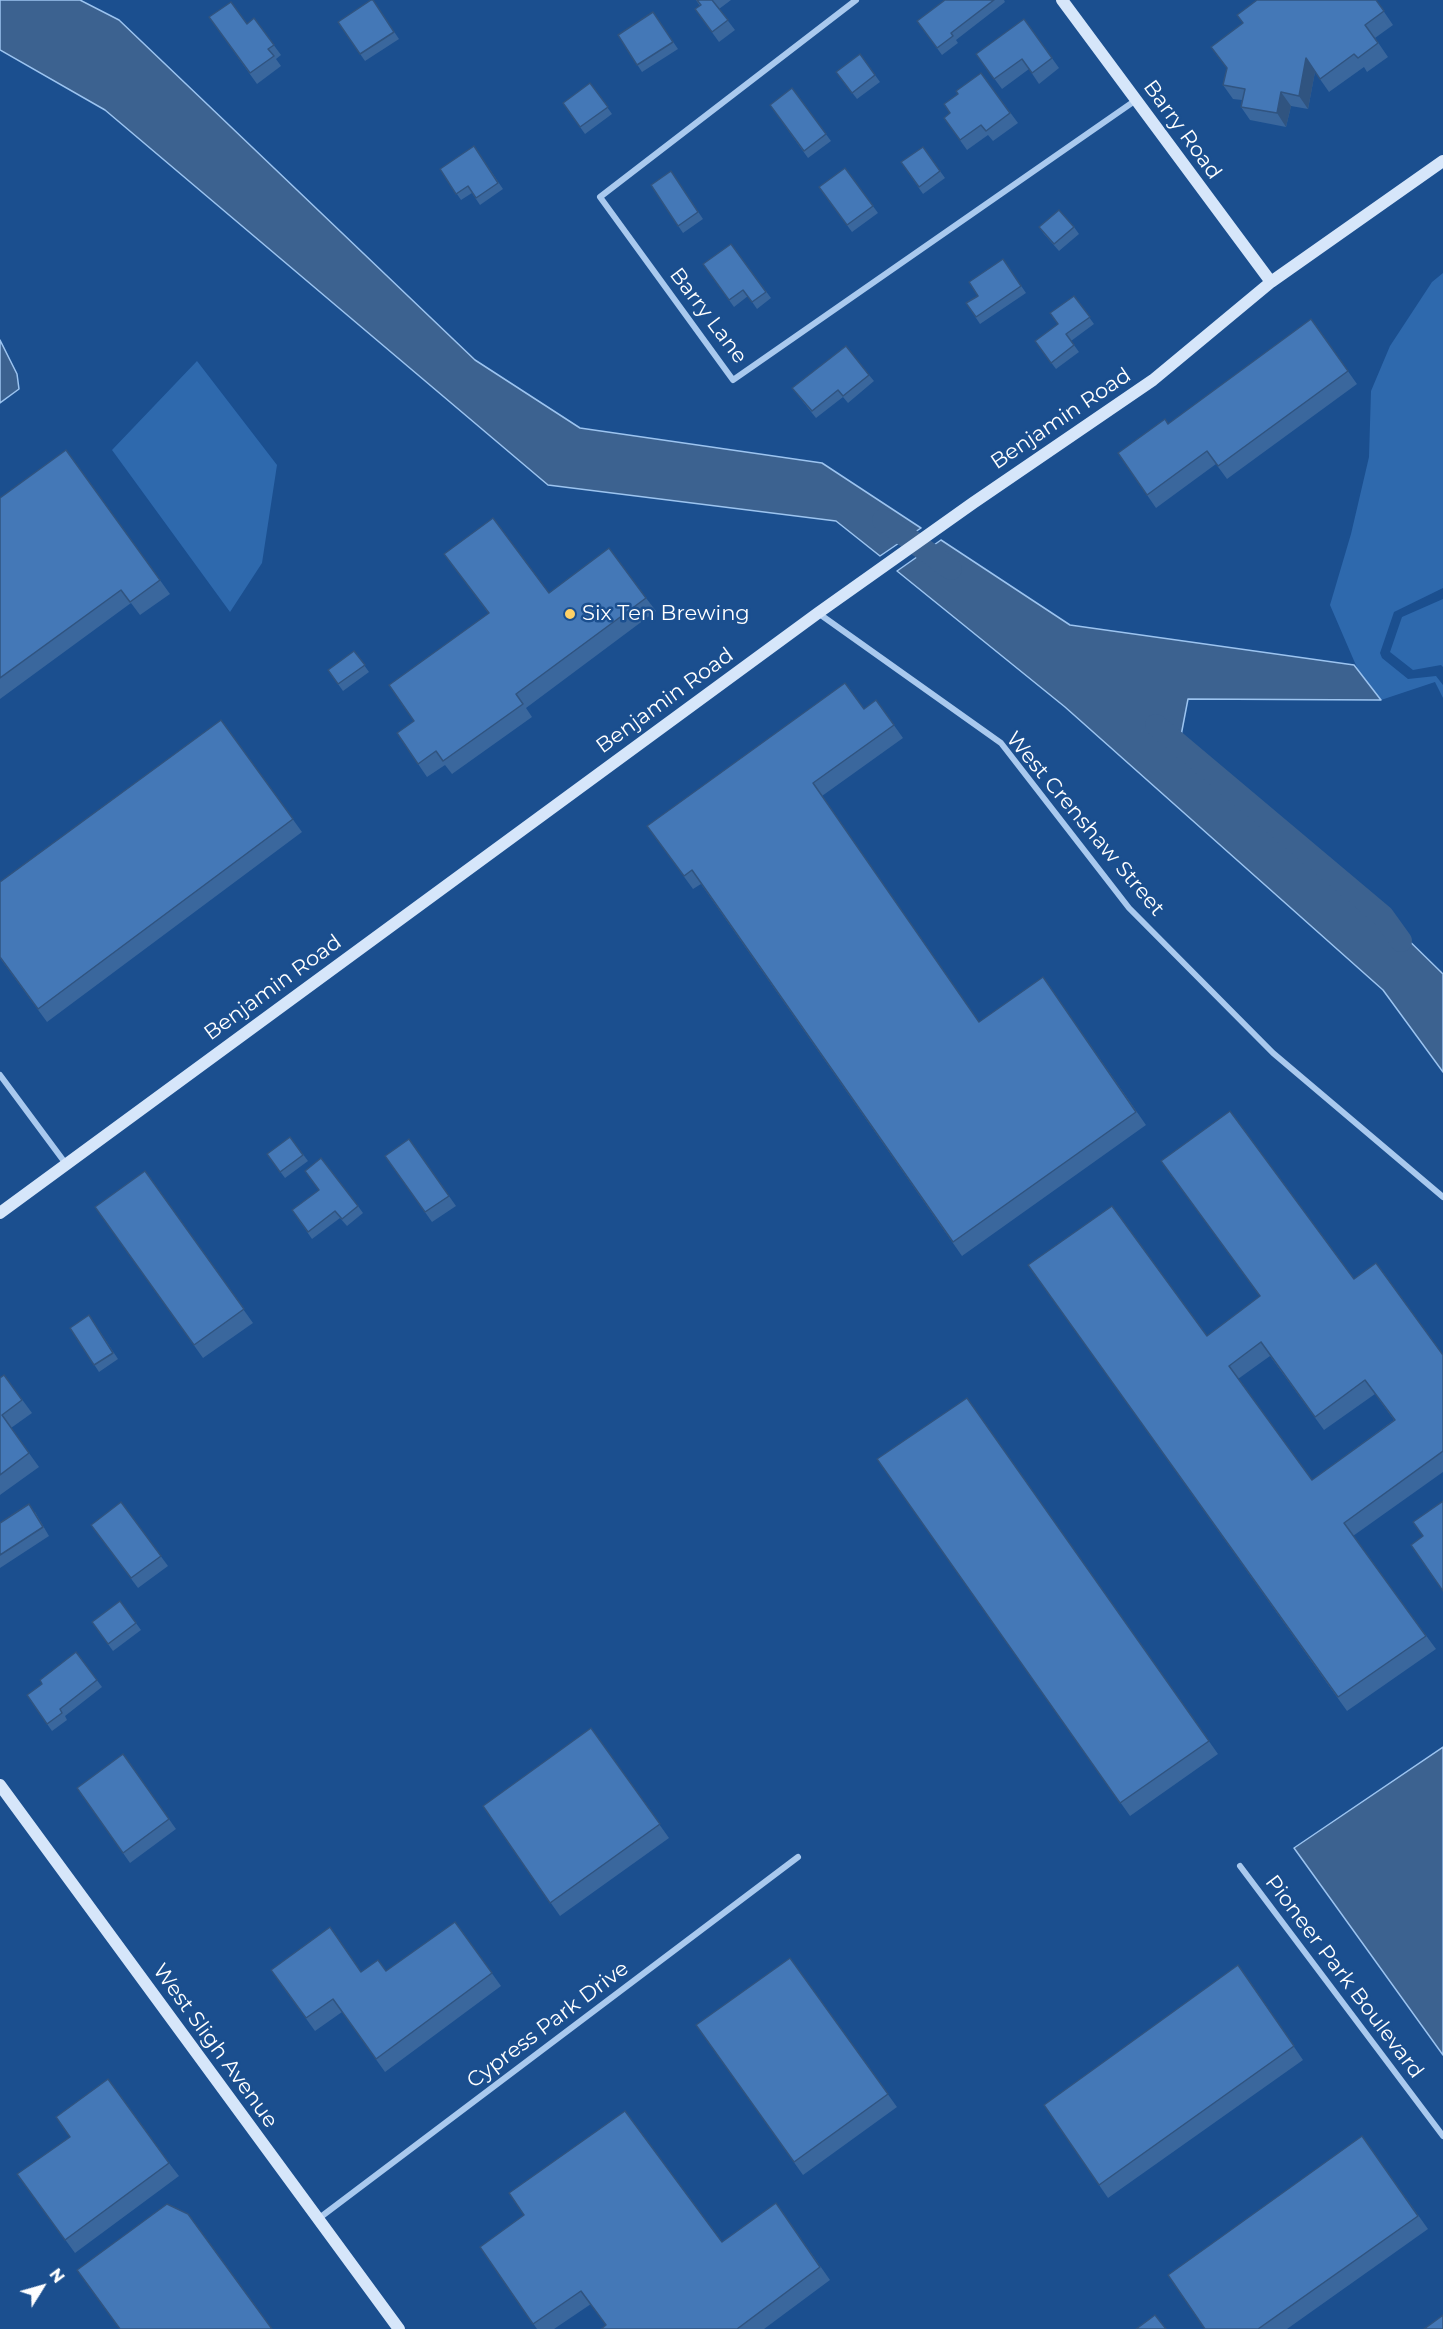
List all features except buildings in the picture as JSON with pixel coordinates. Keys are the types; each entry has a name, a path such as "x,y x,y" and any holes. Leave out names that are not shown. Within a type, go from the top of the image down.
{"street":[{"name":"Barry Lane","path":"856,0 600,197 733,380 1136,100"},
{"name":"Barry Road","path":"1062,0 1271,282"},
{"name":"Benjamin Road","path":"0,1213 865,579 1153,380 1271,282 1443,161"},
{"name":"West Crenshaw Street","path":"818,613 1001,743 1129,908 1273,1053 1443,1197"},
{"path":"0,1075 66,1164"},
{"name":"West Sligh Avenue","path":"0,1785 399,2329"},
{"name":"Cypress Park Drive","path":"318,2219 798,1857"},
{"name":"Pioneer Park Boulevard","path":"1240,1866 1443,2136"}],"shaded area":[{"path":"0,0 80,0 119,20 475,360 580,428 822,463 921,528 880,556 836,521 548,485 105,110 0,50"},
{"path":"1443,273 1443,588 1394,612 1380,653 1382,658 1408,679 1436,676 1443,685 1443,698 1435,682 1381,700 1358,670 1330,605 1351,534 1369,457 1371,391 1390,346 1432,282"},
{"path":"0,340 17,374 19,389 0,403"},
{"path":"197,361 277,465 262,563 230,612 112,450"},
{"path":"941,540 1070,625 1354,665 1381,700 1188,699 1179,746 1394,926 1443,974 1443,1072 1383,990 1065,707 897,571"},
{"path":"1443,599 1443,667 1441,665 1413,670 1390,652 1402,617"},
{"path":"1443,1747 1443,2055 1294,1848"}],"waterway":[{"path":"883,520 951,569"},
{"path":"1156,725 1383,916 1401,941"}],"place":[{"name":"Six Ten Brewing","path":"570,614"}]}
